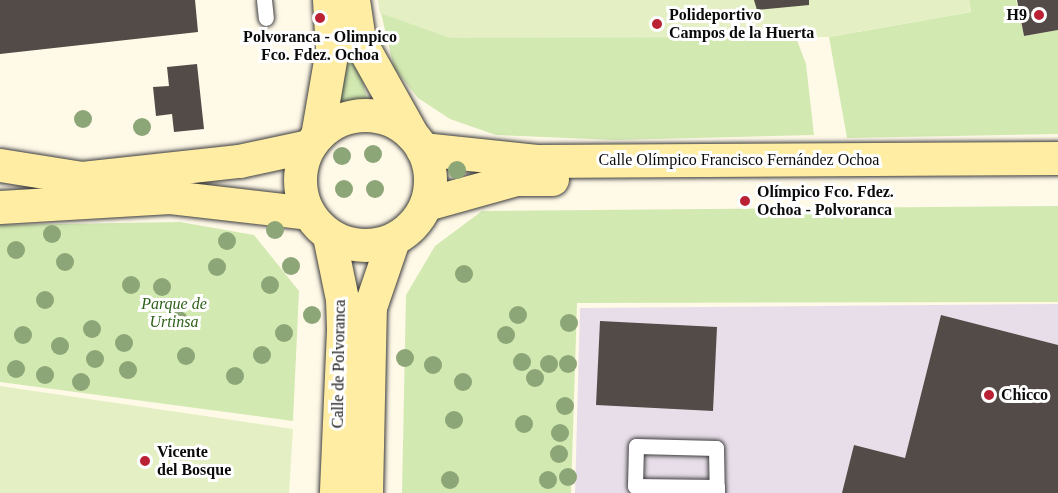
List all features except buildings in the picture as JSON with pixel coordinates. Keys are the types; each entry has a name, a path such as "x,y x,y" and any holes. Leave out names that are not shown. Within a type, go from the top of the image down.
{"street":[{"path":"319,225 299,176 313,141 332,49 328,0"},
{"path":"0,207 170,197 319,225 363,246 393,240 411,226 426,204 429,170 417,143 358,40 353,0"},
{"path":"0,165 82,178 239,161 313,141 333,123 352,116 375,116 395,123 417,143"},
{"name":"Calle Olímpico Francisco Fernández Ochoa","path":"417,143 536,161 1058,158"},
{"name":"Calle Olímpico Francisco Fernández Ochoa","path":"426,204 516,179 1058,177"},
{"name":"Calle de Polvoranca","path":"319,225 342,299 343,330 336,493"},
{"name":"Calle de Polvoranca","path":"366,493 370,307 393,240"}],"lane":[{"path":"264,0 266,18"},
{"path":"636,446 716,448 717,490 635,486 636,446"}],"shaded area":[{"path":"1058,304 1058,493 575,493 580,308"}],"green space":[{"path":"378,0 763,36 795,35 806,64 814,135 615,140 496,135 450,119 418,98 394,68"},
{"name":"Polideportivo Campos de la Huerta","path":"378,0 969,0 971,12 829,37 450,38 380,13"},
{"path":"969,0 1016,0 1024,36 1058,30 1058,134 847,138 829,37 971,12"},
{"path":"353,44 368,102 350,101 336,106 339,45"},
{"path":"1058,206 1058,302 577,303 571,493 402,493 406,295 435,246 482,211"},
{"name":"Parque de Urtinsa","path":"180,222 254,235 299,291 293,421 0,382 0,225"},
{"name":"Vicente del Bosque","path":"0,386 293,429 289,493 0,493"}],"place":[{"name":"H9","path":"1039,15"},
{"name":"Polvoranca - Olimpico Fco. Fdez. Ochoa","path":"320,18"},
{"name":"Polideportivo Campos de la Huerta","path":"657,24"},
{"name":"Olímpico Fco. Fdez. Ochoa - Polvoranca","path":"745,201"},
{"name":"Chicco","path":"989,395"},
{"name":"Vicente del Bosque","path":"145,461"}]}
